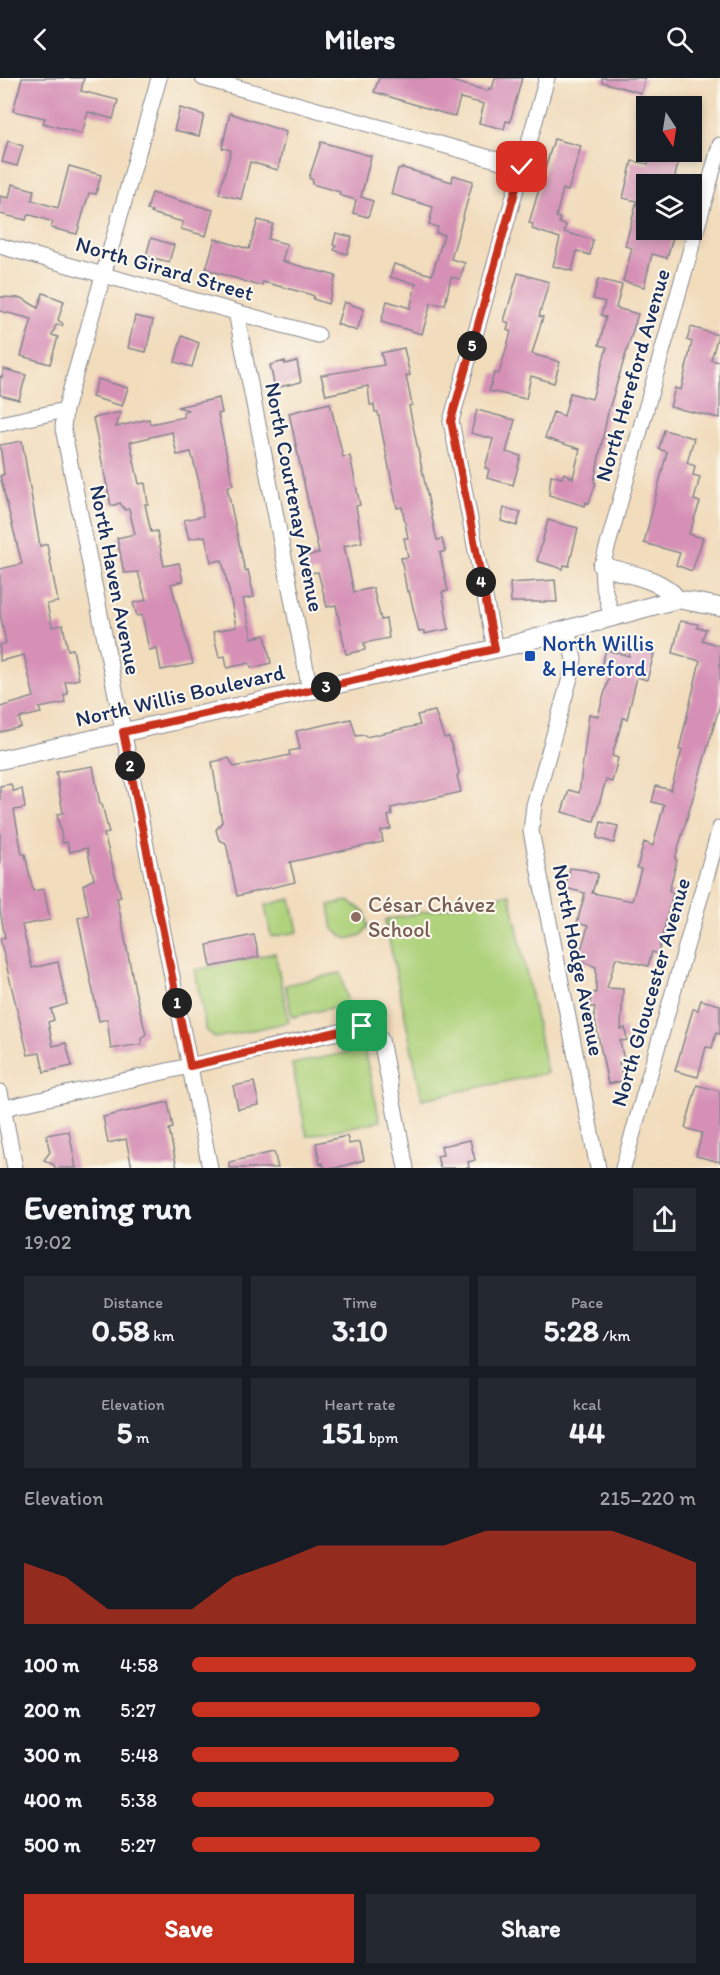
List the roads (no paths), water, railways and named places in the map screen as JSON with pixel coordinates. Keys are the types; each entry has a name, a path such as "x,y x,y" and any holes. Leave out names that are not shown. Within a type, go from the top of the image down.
{"street":[{"name":"North Haven Avenue","path":"159,78 65,410 63,428 210,1168"},
{"path":"203,78 522,167"},
{"path":"495,649 451,421 547,78"},
{"name":"North Hereford Avenue","path":"612,617 603,584 602,566 720,145"},
{"name":"North Girard Street","path":"0,246 318,334"},
{"name":"North Courtenay Avenue","path":"236,312 310,690"},
{"path":"0,424 65,410"},
{"path":"602,566 661,585 677,599"},
{"name":"North Willis Boulevard","path":"0,760 495,649 677,599 720,607"},
{"name":"North Hodge Avenue","path":"567,630 574,659 534,805 531,831 598,1168"},
{"name":"North Gloucester Avenue","path":"622,1168 720,828"},
{"path":"2,1109 360,1027 375,1030 381,1040 406,1168"},
{"path":"0,1092 15,1168"}],"place":[{"name":"North Willis & Hereford","path":"530,656"},
{"name":"César Chávez School","path":"356,917"}]}
